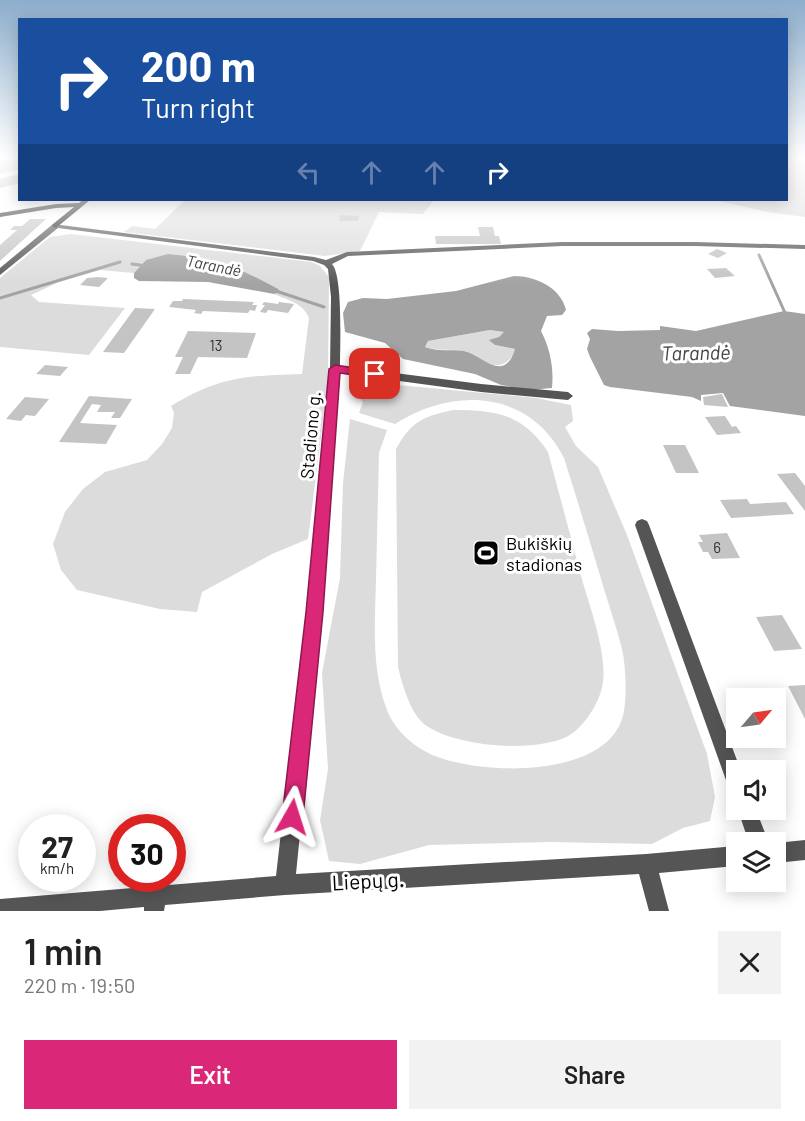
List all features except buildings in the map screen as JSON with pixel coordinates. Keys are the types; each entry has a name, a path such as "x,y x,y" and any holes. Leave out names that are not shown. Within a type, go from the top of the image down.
{"street":[{"path":"0,272 86,201"},
{"path":"0,215 56,206 80,205"},
{"path":"56,226 315,259 327,263 347,254 562,244 805,247"},
{"name":"Stadiono g.","path":"285,885 315,612 335,369 334,273 327,263"},
{"path":"335,369 481,388 568,396"},
{"path":"642,525 728,760"},
{"path":"786,852 805,850"},
{"name":"Liepų g.","path":"0,909 155,904 285,885 646,864 726,857"},
{"path":"646,864 659,911"}],"shaded area":[{"path":"184,201 433,201 423,214 379,212 360,251 325,256 124,232 132,226 155,229"},
{"path":"719,201 805,201 805,217 767,212"},
{"path":"71,234 312,262 320,266 329,277 328,382 308,539 272,554 202,592 197,612 160,609 77,590 61,570 53,544 65,512 83,489 105,472 147,460 162,444 172,428 174,413 171,406 220,383 249,377 302,374 309,318 299,305 274,294 280,292 146,260 134,273 100,270 59,282 31,295 39,302 125,308 89,355 0,347 0,278 50,237"},
{"path":"490,330 505,332 494,345 515,349 510,359 502,364 492,365 464,351 425,347 428,341"},
{"path":"361,378 372,381 374,387 372,394 398,385 536,398 571,405 573,421 565,427 576,446 598,467 627,535 707,754 715,797 710,821 683,828 652,844 551,842 429,845 360,864 329,861 320,820 328,769 322,673 340,578 343,483 350,419 387,430 379,453 375,646 378,679 387,710 395,725 406,738 435,756 481,767 537,767 565,762 589,754 608,740 621,722 626,686 625,665 618,634 564,458 549,435 532,419 511,407 489,401 465,400 442,404 418,412 395,424 359,413 363,402 355,392 355,381"},
{"name":"Bukiškių stadionas","path":"453,410 482,411 507,417 529,429 548,452 598,634 603,665 601,691 593,709 575,731 555,741 537,745 496,745 475,743 438,732 419,719 407,697 402,681 398,667 396,449 413,426 433,415"}],"water":[{"path":"168,254 200,258 237,269 280,292 274,294 208,282 139,281 134,278 134,273 146,260"},
{"path":"514,276 539,281 559,295 566,310 562,315 547,316 541,331 551,358 552,388 529,390 501,385 475,374 403,359 385,343 345,332 343,313 348,302 363,298 387,299 456,291","holes":["490,330 504,332 499,337 489,340 495,345 515,349 505,365 492,365 464,351 425,347 428,341"]},
{"path":"784,311 805,314 805,416 730,406 723,393 701,395 701,401 692,397 610,387 604,385 587,349 590,339 587,333 592,329 660,330 660,326 696,331"}],"waterway":[{"name":"Tarandė","path":"759,255 786,315"},
{"name":"Tarandė","path":"0,298 120,262"},
{"name":"Tarandė","path":"132,264 147,266"},
{"name":"Tarandė","path":"276,291 324,307"}],"place":[{"name":"Bukiškių stadionas","path":"486,553"}],"route":[{"path":"292,817 315,612 335,369 375,374"}]}
